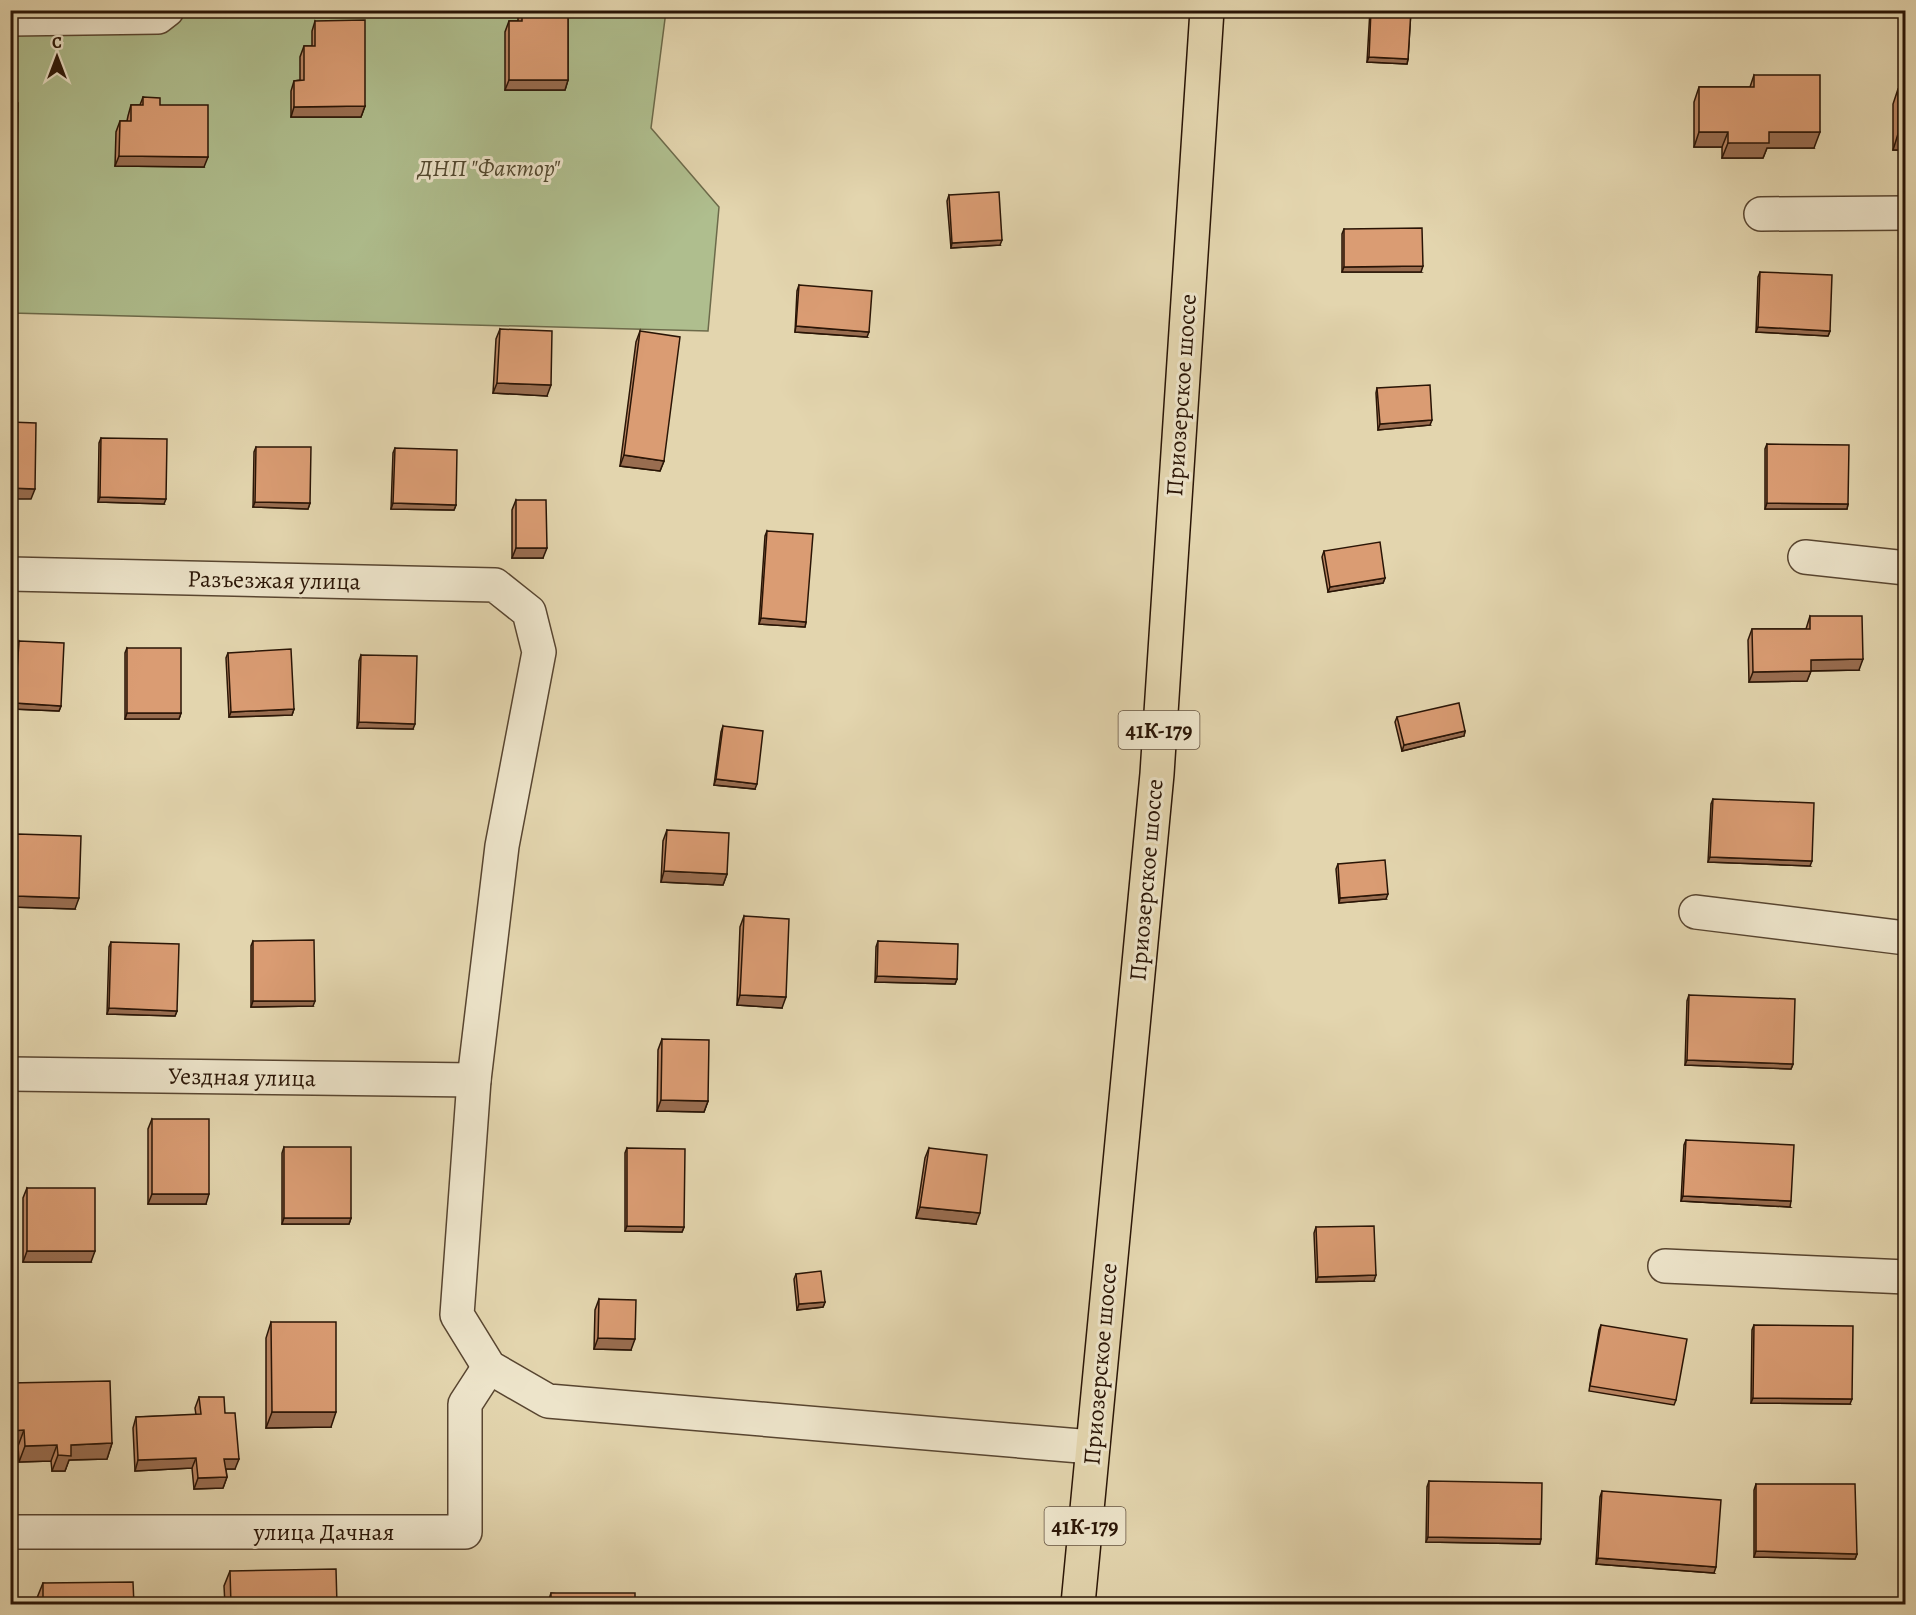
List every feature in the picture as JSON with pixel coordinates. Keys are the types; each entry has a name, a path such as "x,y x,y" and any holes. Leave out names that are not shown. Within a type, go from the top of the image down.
{"main road":[{"name":"Приозерское шоссе","path":"1078,1605 1156,774 1207,10"}],"street":[{"path":"10,19 158,17 166,10"},
{"path":"1761,214 1905,213"},
{"path":"1805,557 1905,568"},
{"name":"Разъезжая улица","path":"10,574 495,585 529,612 539,652 502,846 474,1080"},
{"path":"1696,912 1905,938"},
{"name":"Уездная улица","path":"10,1074 474,1080"},
{"path":"474,1080 457,1315 489,1367 548,1401 1092,1448"},
{"path":"1665,1266 1905,1277"},
{"name":"улица Дачная","path":"10,1532 465,1532 465,1404 489,1367"}],"green space":[{"name":"ДНП \"Фактор\"","path":"11,11 666,11 651,128 719,207 708,331 11,313"}],"building":[{"path":"522,10 568,10 568,80 509,80 509,21 522,21"},
{"path":"1371,10 1411,10 1408,59 1369,57"},
{"path":"365,20 365,106 294,107 294,81 304,80 304,46 315,46 315,21"},
{"path":"1754,75 1820,75 1820,132 1769,132 1769,143 1728,143 1728,132 1699,132 1699,87 1754,87"},
{"path":"1898,89 1905,89 1905,134 1898,134"},
{"path":"143,97 160,98 160,105 208,105 208,157 119,156 120,121 131,121 131,105 143,105"},
{"path":"10,103 18,103 17,155 10,155"},
{"path":"999,192 1002,240 952,243 949,195"},
{"path":"1422,228 1423,266 1344,267 1344,229"},
{"path":"1760,272 1832,275 1830,331 1758,327"},
{"path":"799,285 872,291 869,332 796,326"},
{"path":"500,329 552,331 551,385 497,383"},
{"path":"640,331 680,337 664,461 624,455"},
{"path":"1430,385 1432,420 1380,424 1377,388"},
{"path":"10,422 36,423 35,489 10,488"},
{"path":"101,438 167,439 166,499 100,497"},
{"path":"1767,444 1849,445 1848,504 1767,503"},
{"path":"256,447 311,447 310,503 255,502"},
{"path":"395,448 457,450 456,505 393,503"},
{"path":"516,500 546,500 547,548 516,548"},
{"path":"767,531 813,534 806,622 761,618"},
{"path":"1380,542 1385,578 1330,587 1324,551"},
{"path":"1810,616 1862,616 1863,659 1811,660 1811,671 1753,672 1752,629 1810,629"},
{"path":"19,641 64,643 61,706 15,703"},
{"path":"127,648 181,648 181,713 127,713"},
{"path":"291,649 294,709 231,712 228,653"},
{"path":"361,655 417,656 415,724 359,722"},
{"path":"1459,703 1465,731 1404,745 1397,717"},
{"path":"723,726 763,731 757,784 716,779"},
{"path":"1713,799 1814,803 1812,861 1710,857"},
{"path":"667,830 729,833 727,874 664,871"},
{"path":"17,834 81,836 79,898 15,896"},
{"path":"1385,860 1388,894 1340,898 1338,864"},
{"path":"744,916 789,919 786,997 740,995"},
{"path":"314,940 315,1001 253,1001 253,941"},
{"path":"878,941 958,944 957,979 877,976"},
{"path":"111,942 179,944 177,1011 109,1008"},
{"path":"1689,995 1795,999 1793,1064 1687,1060"},
{"path":"662,1039 709,1040 708,1101 661,1100"},
{"path":"152,1119 209,1119 209,1194 152,1194"},
{"path":"1686,1140 1794,1145 1791,1201 1683,1196"},
{"path":"284,1147 351,1147 351,1218 284,1218"},
{"path":"627,1148 685,1149 684,1227 627,1226"},
{"path":"929,1148 987,1155 980,1213 920,1207"},
{"path":"27,1188 95,1188 95,1251 27,1251"},
{"path":"1374,1226 1376,1275 1318,1277 1316,1227"},
{"path":"821,1271 825,1302 799,1304 796,1274"},
{"path":"599,1299 636,1300 635,1339 598,1338"},
{"path":"271,1322 336,1322 336,1412 272,1412"},
{"path":"1601,1325 1687,1339 1676,1400 1590,1386"},
{"path":"1754,1325 1853,1326 1852,1399 1753,1398"},
{"path":"110,1381 112,1443 71,1445 71,1456 58,1455 57,1445 25,1446 24,1430 10,1431 10,1383"},
{"path":"199,1397 224,1397 225,1413 235,1413 239,1459 224,1459 227,1477 198,1478 196,1458 138,1460 136,1417 201,1414"},
{"path":"1429,1481 1542,1483 1541,1539 1428,1537"},
{"path":"1756,1484 1855,1484 1857,1554 1756,1551"},
{"path":"1602,1491 1721,1500 1716,1567 1598,1558"},
{"path":"336,1569 337,1605 231,1605 230,1571"},
{"path":"133,1582 134,1605 43,1605 43,1583"},
{"path":"551,1593 635,1593 635,1605 551,1605"}]}
